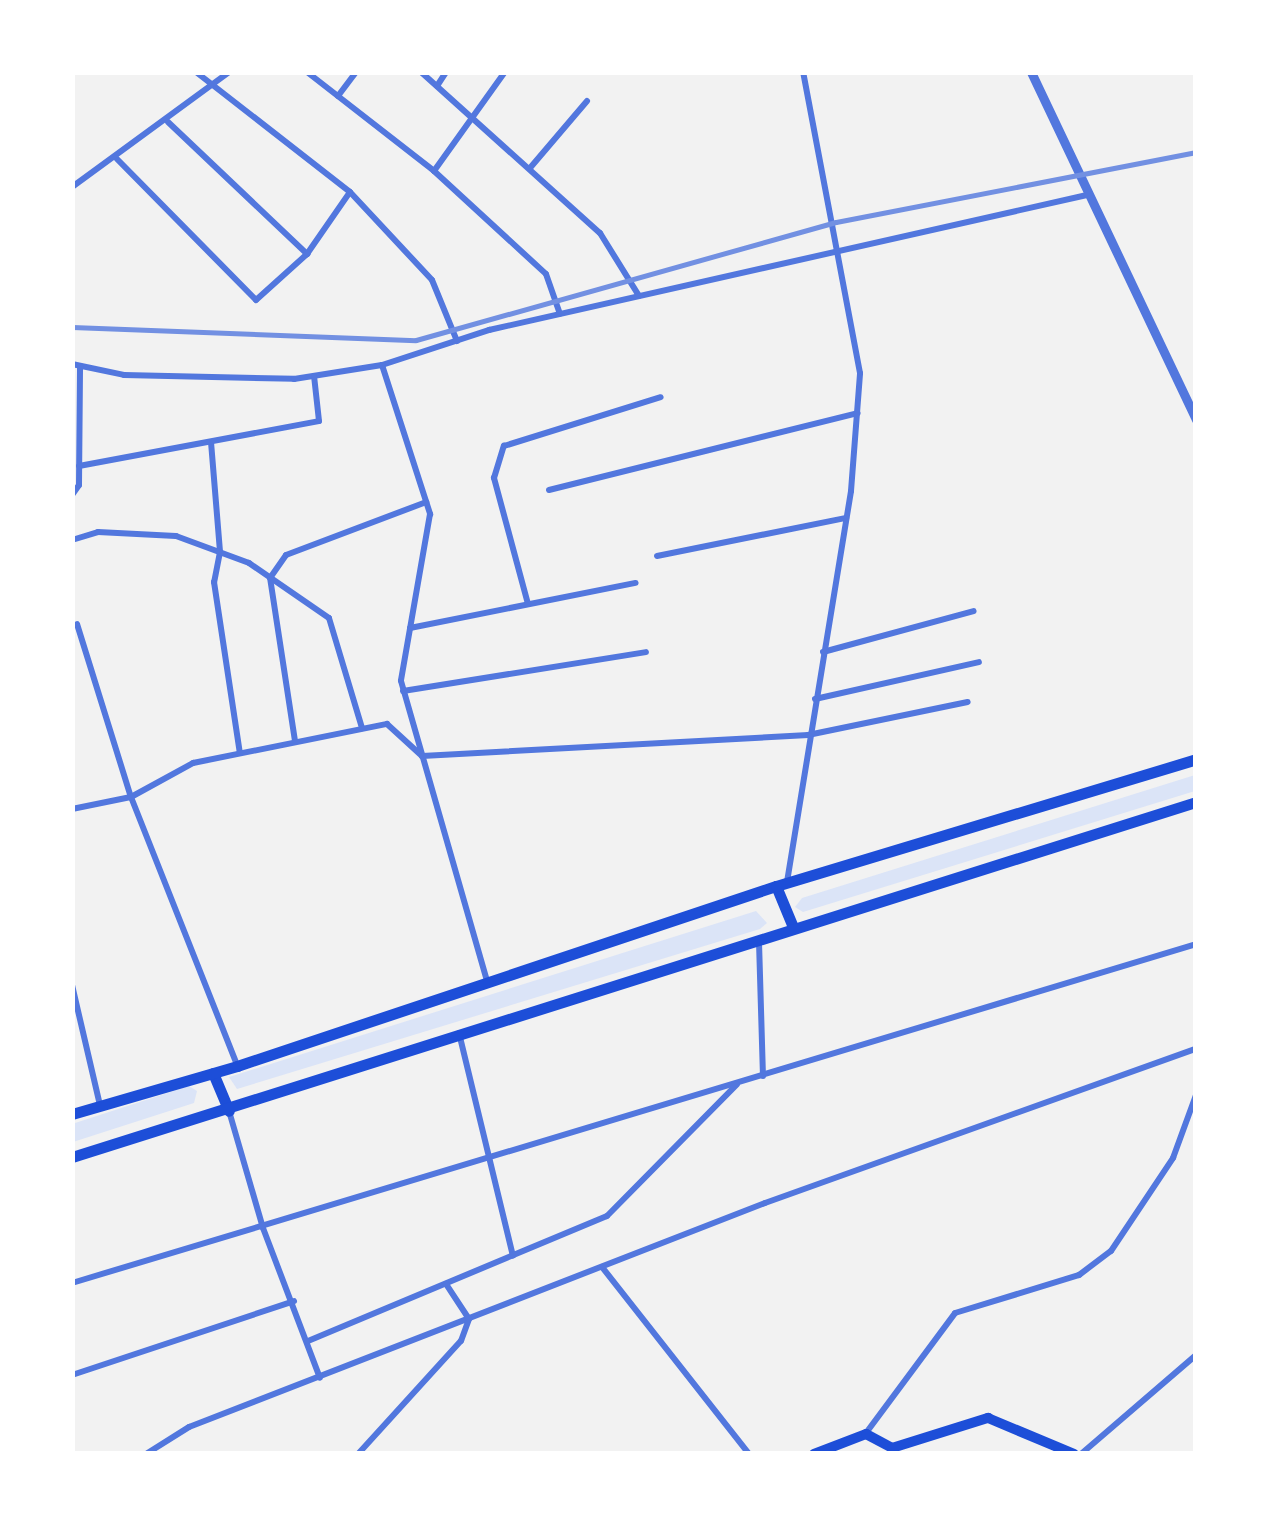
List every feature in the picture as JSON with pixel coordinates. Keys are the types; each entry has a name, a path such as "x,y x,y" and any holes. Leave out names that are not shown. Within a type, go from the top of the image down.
{"main road":[{"path":"72,1114 237,1066 781,885 1196,759"},
{"path":"72,1157 229,1111 458,1032 1196,802"},
{"path":"781,885 793,927"},
{"path":"213,1073 229,1111"},
{"path":"814,1454 866,1434 895,1451 988,1418 1074,1454"}],"street":[{"path":"196,72 350,192 432,280 456,340"},
{"path":"72,187 168,122 229,72"},
{"path":"307,72 434,171 546,274 560,314"},
{"path":"338,96 356,72"},
{"path":"421,72 600,233 639,296"},
{"path":"437,86 446,72"},
{"path":"434,171 476,119 505,72"},
{"path":"781,885 846,518 860,373 840,250 803,72"},
{"path":"1031,72 1196,420"},
{"path":"530,168 587,101"},
{"path":"168,122 307,254"},
{"path":"117,159 256,300 307,254 350,192"},
{"path":"72,494 79,466 76,365 124,375 314,376 382,365 456,340 560,314 1087,194"},
{"path":"382,365 430,514 403,691 488,982"},
{"path":"79,466 319,421 314,376"},
{"path":"528,604 494,478 504,446 660,397"},
{"path":"549,490 858,413"},
{"path":"211,442 220,552 214,582 240,752"},
{"path":"295,740 270,578 286,555 426,502"},
{"path":"657,556 846,518"},
{"path":"72,540 98,532 176,536 220,552 270,578 329,618 362,728"},
{"path":"410,628 636,583"},
{"path":"823,652 974,610"},
{"path":"77,624 131,797 237,1066"},
{"path":"403,691 646,652"},
{"path":"815,699 979,662"},
{"path":"72,809 131,797 194,762 387,724 422,756 808,735 968,702"},
{"path":"760,938 763,1076"},
{"path":"72,1283 1196,944"},
{"path":"72,985 101,1106"},
{"path":"458,1032 513,1256"},
{"path":"146,1454 189,1427 602,1267 1196,1049"},
{"path":"308,1341 607,1216 738,1083"},
{"path":"866,1434 955,1313 1078,1275 1111,1251 1173,1158 1196,1095"},
{"path":"229,1111 263,1228 294,1301 320,1378"},
{"path":"602,1267 749,1454"},
{"path":"446,1284 469,1319"},
{"path":"72,1374 294,1301"},
{"path":"358,1454 456,1349 469,1319"},
{"path":"1082,1454 1196,1355"}],"shaded area":[{"path":"1195,775 1195,791 803,912 795,907 802,898"},
{"path":"756,911 767,923 760,929 237,1089 229,1077"},
{"path":"189,1086 197,1091 194,1103 73,1142 72,1124"}],"railway":[{"path":"72,327 416,340 836,222 1196,152"}]}
